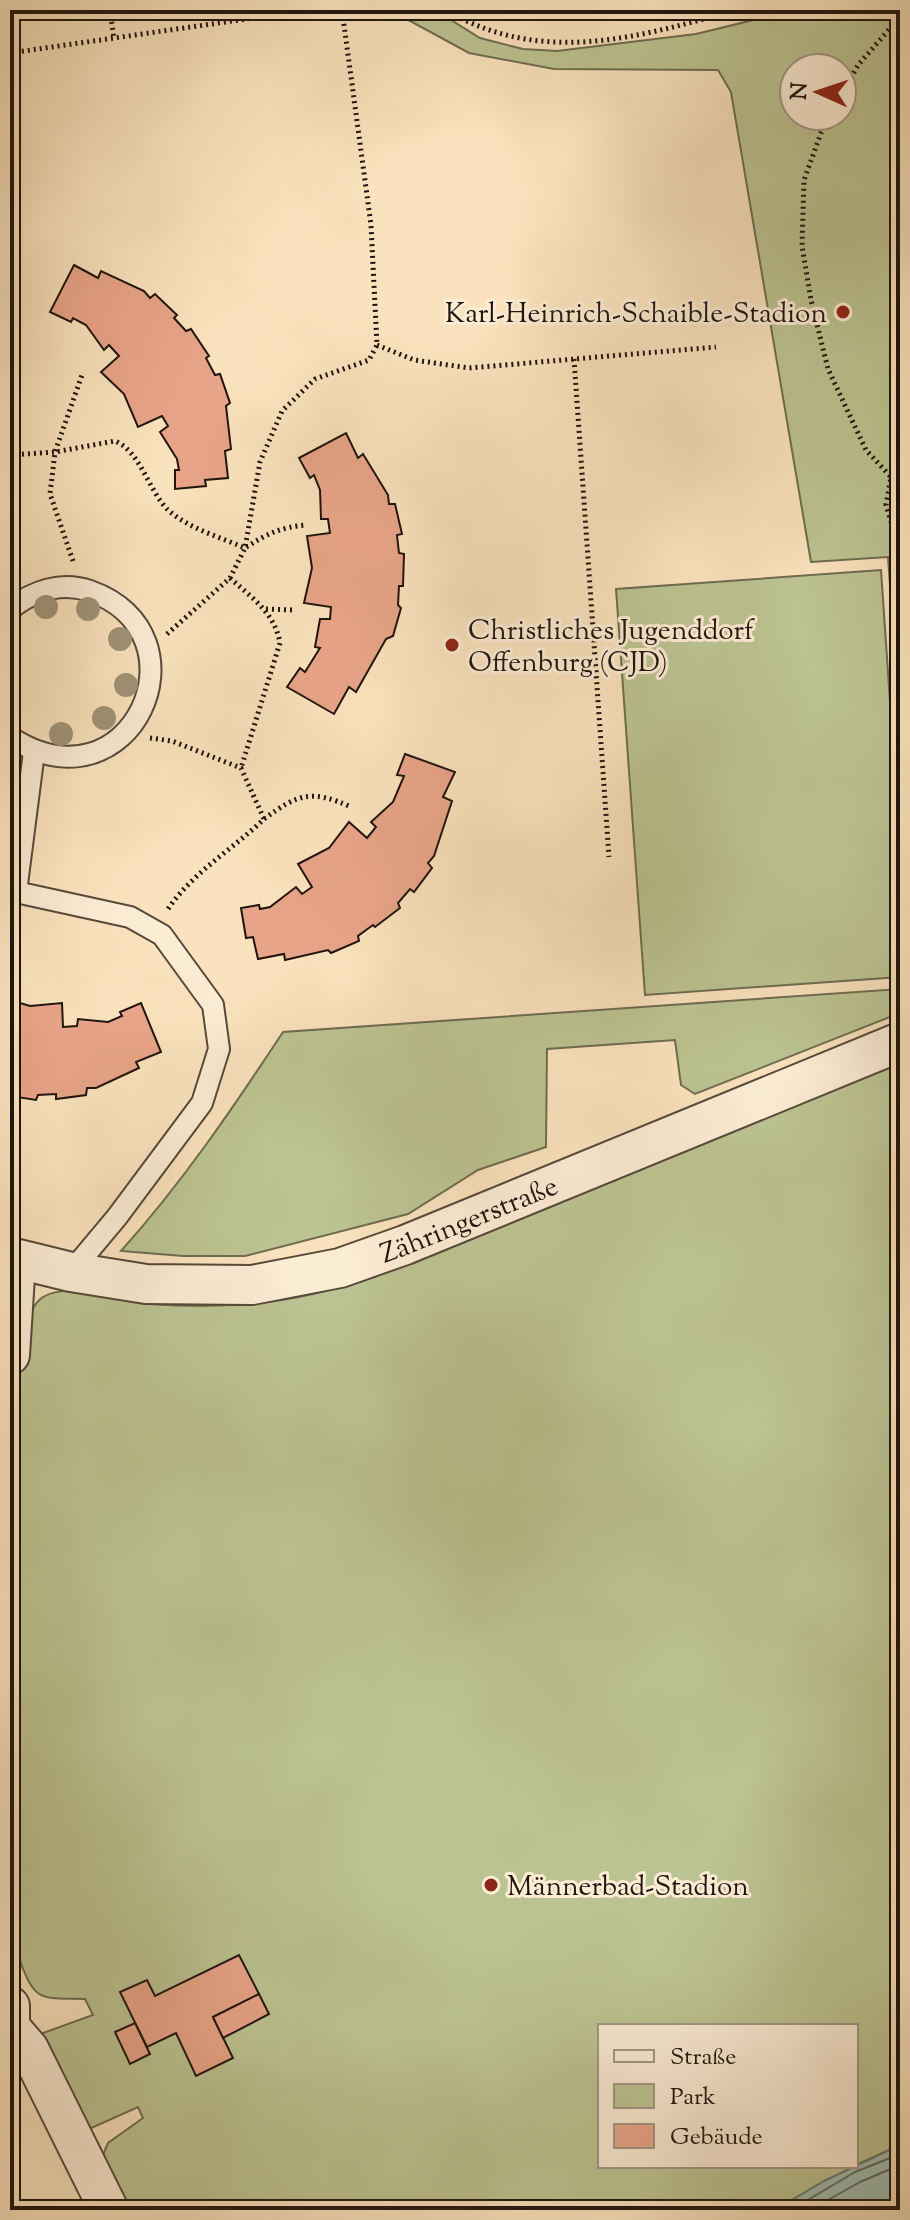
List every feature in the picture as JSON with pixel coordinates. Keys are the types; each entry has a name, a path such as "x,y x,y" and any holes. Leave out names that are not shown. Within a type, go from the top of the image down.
{"street":[{"name":"Zähringerstraße","path":"10,1355 13,1258 71,1272 146,1284 252,1285 340,1268 405,1245 900,1042"},
{"path":"10,2006 10,2027 29,2049 109,2210"}],"lane":[{"path":"10,737 34,752 57,757 82,756 105,748 125,734 139,716 148,696 151,673 148,651 139,629 124,610 105,596 82,588 62,587 15,597"},
{"path":"34,752 13,893 130,917 162,935 213,1005 219,1049 202,1103 117,1217 71,1272"}],"path":[{"path":"110,10 114,39"},
{"path":"10,53 309,10"},
{"path":"148,651 230,578 245,548 260,462 282,411 315,379 369,360 377,345 371,225 342,10"},
{"path":"445,10 472,25 514,38 565,44 663,30 737,10"},
{"path":"858,65 900,17"},
{"path":"822,132 804,180 804,259 828,369 866,450 891,477"},
{"path":"377,345 414,360 469,368 716,347"},
{"path":"574,359 609,857"},
{"path":"82,375 55,452 50,494 82,588"},
{"path":"10,455 55,452 115,441 123,444 169,511 198,529 245,548"},
{"path":"891,477 900,476"},
{"path":"891,477 886,505 893,528 900,533"},
{"path":"245,548 270,532 307,525"},
{"path":"230,578 265,609 277,626 280,643 241,768 264,819"},
{"path":"265,609 294,610"},
{"path":"125,734 172,741 241,768"},
{"path":"153,931 179,892 194,876 290,800 307,796 330,798 351,807"}],"green space":[{"name":"Karl-Heinrich-Schaible-Stadion","path":"390,10 435,10 480,38 523,49 557,51 696,34 794,10 900,10 900,728 888,557 811,562 731,92 718,70 554,69 469,53"},
{"path":"881,570 900,847 900,977 645,995 616,589"},
{"path":"900,989 900,1013 695,1094 681,1085 675,1040 547,1049 546,1147 478,1170 408,1214 245,1256 183,1256 121,1251 206,1144 283,1032"},
{"path":"900,1063 900,2145 858,2164 858,2024 598,2024 598,2168 850,2168 775,2210 121,2210 100,2162 108,2143 143,2118 138,2107 87,2130 32,2037 93,2015 85,1999 41,1995 30,1983 19,1958 18,1425 21,1356 34,1306 43,1297 67,1291 150,1304 211,1306 273,1301 345,1286 437,1253 813,1096"}],"water":[{"path":"900,2145 900,2210 775,2210 824,2181 858,2168 858,2165"}],"building":[{"path":"74,265 98,278 101,271 144,291 150,298 155,294 177,315 174,318 186,331 191,329 209,356 206,358 215,375 220,374 230,403 226,406 231,449 225,451 228,478 205,480 206,486 175,489 175,470 179,470 177,459 160,432 168,426 162,416 138,427 124,394 101,372 119,356 109,345 104,350 86,325 50,312"},
{"path":"346,433 358,458 363,454 388,495 389,504 395,504 402,534 397,535 399,553 404,554 403,586 399,586 398,605 401,608 393,636 386,639 356,692 349,687 334,714 287,687 300,668 305,672 320,648 315,647 320,619 330,619 331,607 304,603 312,568 307,536 330,533 328,519 321,519 320,490 314,475 310,478 299,458"},
{"path":"405,754 455,772 443,797 452,801 434,856 428,863 432,868 414,892 410,889 398,903 400,908 358,936 359,941 331,953 328,950 285,960 284,954 258,959 253,937 246,938 241,908 270,907 296,887 302,894 312,887 298,864 329,848 349,822 367,838 376,827 371,822 393,802 404,776 397,775"},
{"path":"10,1000 30,1006 62,1003 63,1027 77,1026 78,1019 108,1022 122,1016 120,1012 141,1003 161,1052 136,1062 139,1068 96,1088 87,1088 86,1095 56,1099 56,1094 38,1095 36,1100 10,1096"},
{"path":"239,1955 259,1994 213,2017 233,2058 196,2076 176,2033 147,2047 120,1992 147,1980 155,1996"},
{"path":"259,1994 269,2014 223,2038 213,2017"},
{"path":"135,2023 150,2054 130,2064 115,2032"}],"place":[{"name":"Karl-Heinrich-Schaible-Stadion","path":"843,312"},
{"name":"Christliches Jugenddorf Offenburg (CJD)","path":"452,645"},
{"name":"Männerbad-Stadion","path":"491,1885"}]}
